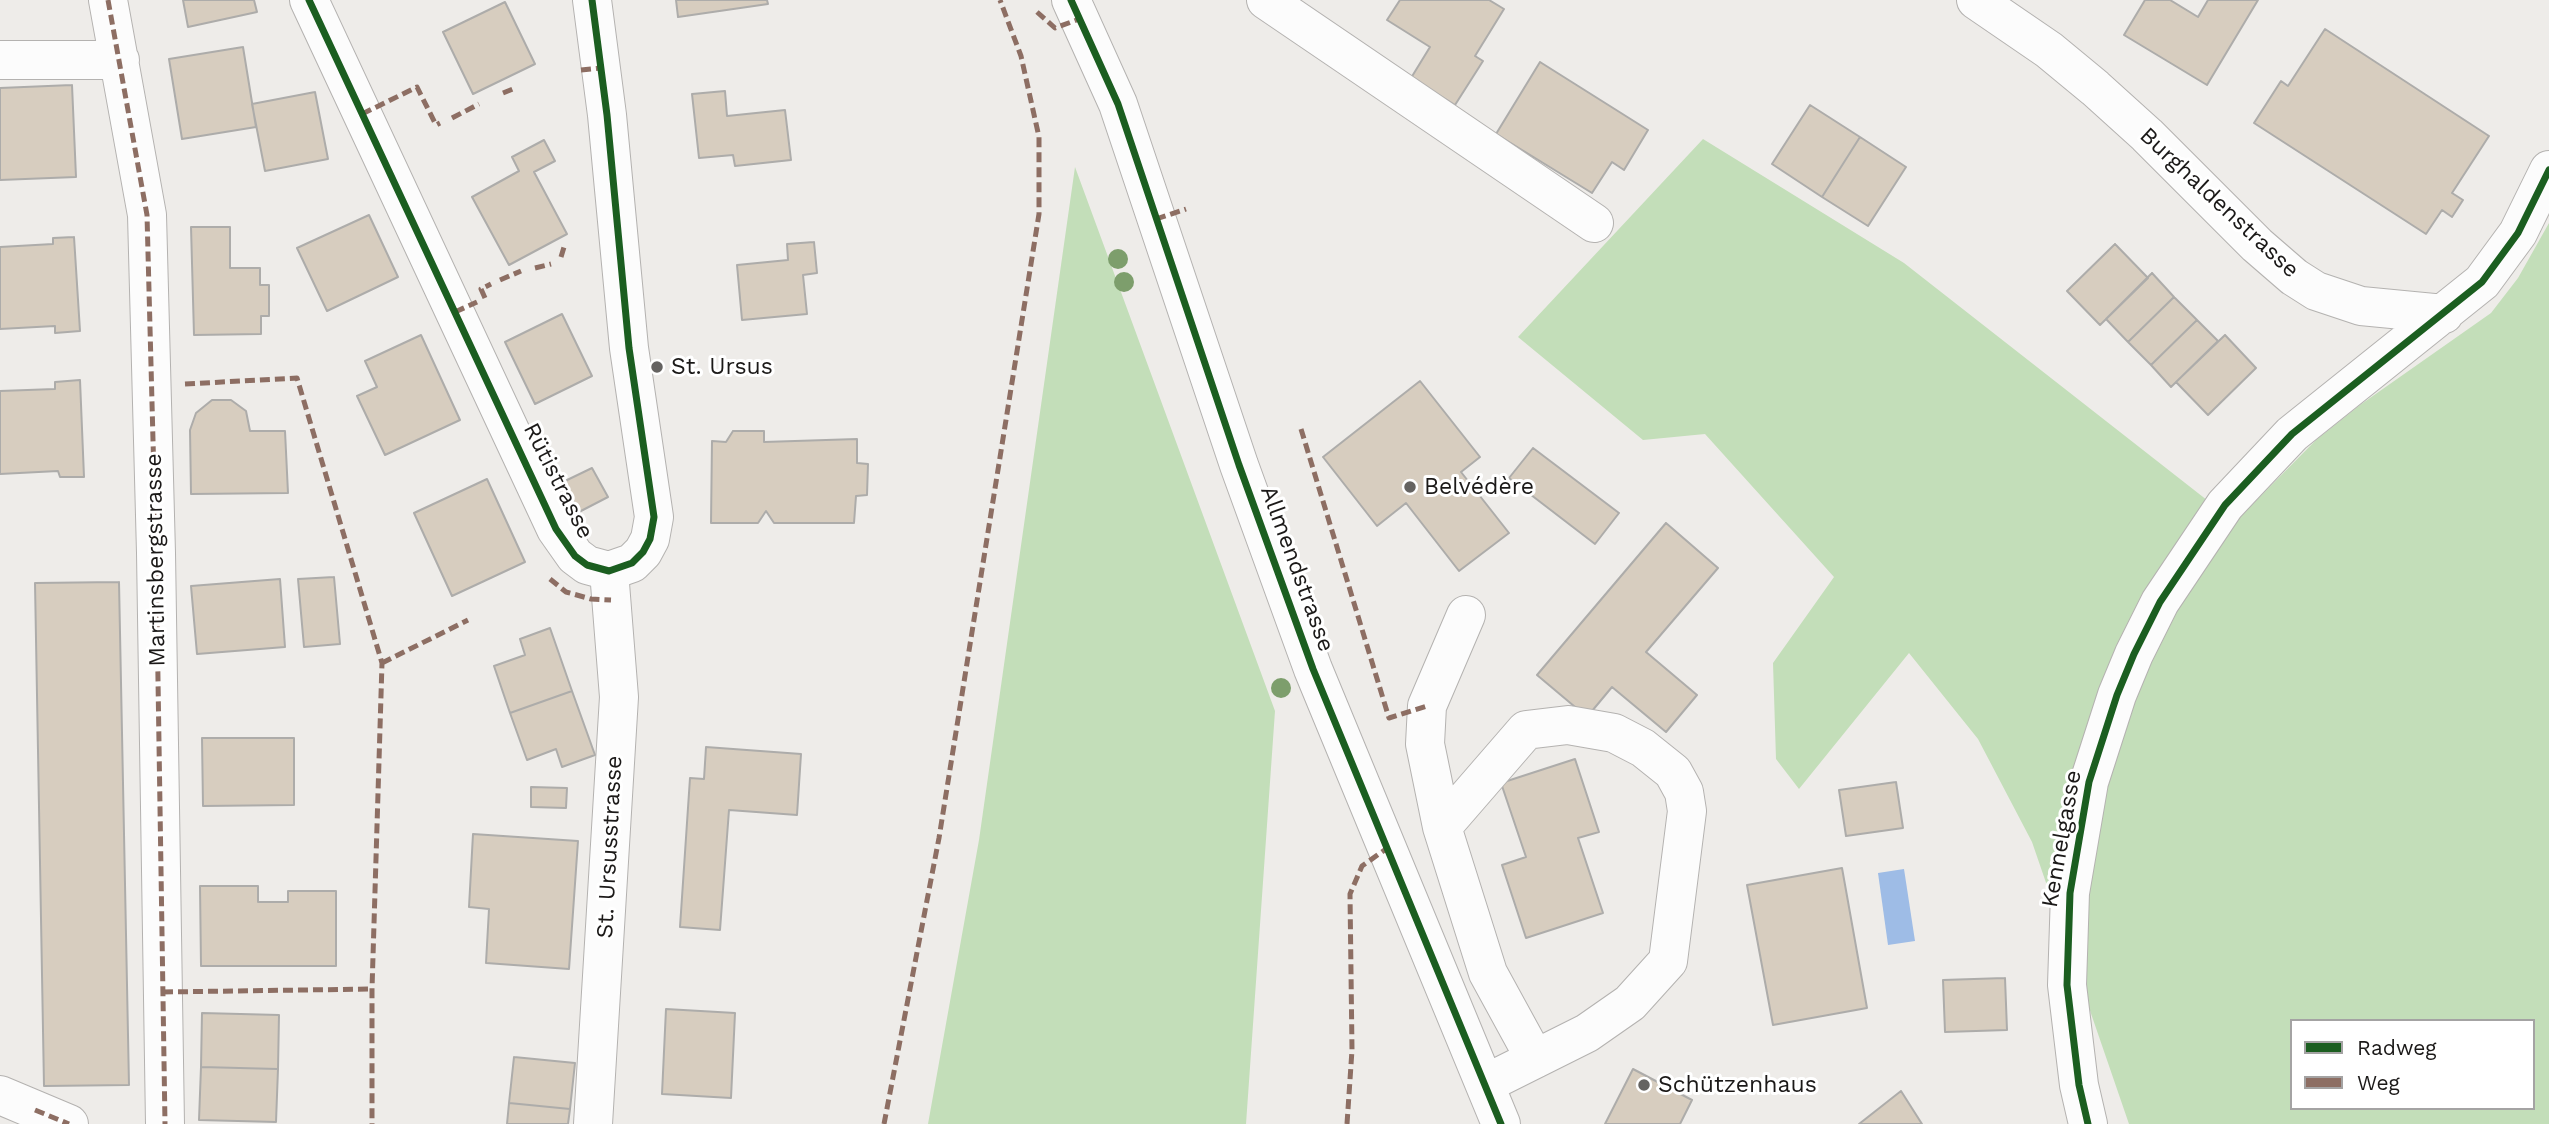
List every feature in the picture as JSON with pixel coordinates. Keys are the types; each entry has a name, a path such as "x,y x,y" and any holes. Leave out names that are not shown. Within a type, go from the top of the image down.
{"street":[{"name":"Martinsbergstrasse","path":"108,0 147,215 164,1124"},
{"name":"Rütistrasse","path":"309,0 555,528 575,556 587,565 608,571"},
{"path":"592,0 607,115 629,348 654,517 643,552 632,563 608,571"},
{"path":"1266,0 1594,223"},
{"name":"Burghaldenstrasse","path":"1976,0 2049,50 2095,88 2147,135 2257,245 2294,277 2316,291 2361,306 2444,314"},
{"name":"Allmendstrasse","path":"1077,9 1118,104 1239,465 1313,669 1501,1124"},
{"path":"0,60 120,60"},
{"path":"2444,314 2482,282 2501,259 2518,233 2549,170"},
{"name":"Kennelgasse","path":"2088,1124 2079,1085 2067,985 2070,893 2089,782 2117,695 2134,654 2160,603 2199,540 2258,468 2320,410 2444,314"},
{"name":"St. Ursusstrasse","path":"593,1124 619,697 608,571"},
{"path":"1466,615 1427,706 1426,744 1442,827 1488,973 1535,1059"},
{"path":"1442,827 1526,730 1568,725 1614,733 1643,748 1673,772 1684,792 1687,811 1668,961 1630,1003 1587,1032 1485,1084"},
{"path":"0,1095 69,1124"}],"green space":[{"path":"1703,139 1904,263 2235,522 2316,440 2360,405 2491,313 2518,278 2549,223 2549,1124 2129,1124 2032,842 1978,739 1909,653 1799,789 1776,759 1773,663 1834,577 1705,434 1643,440 1518,337"},
{"path":"1075,167 1275,711 1246,1124 928,1124 979,840"}],"water":[{"path":"1904,869 1915,941 1888,945 1878,873"}],"building":[{"path":"183,0 254,0 257,12 188,27"},
{"path":"676,0 767,0 768,4 678,17"},
{"path":"1400,0 1489,0 1504,9 1475,56 1483,61 1455,105 1411,78 1430,47 1387,20"},
{"path":"2145,0 2170,0 2198,17 2208,0 2258,0 2207,85 2124,35"},
{"path":"505,2 535,64 473,94 443,32"},
{"path":"2325,29 2489,136 2452,193 2463,200 2452,217 2442,210 2426,234 2254,123 2281,81 2288,86"},
{"path":"243,47 256,127 182,139 169,59"},
{"path":"1540,62 1648,130 1624,170 1612,162 1592,193 1496,134"},
{"path":"72,85 76,177 0,180 0,88"},
{"path":"725,91 727,116 785,110 791,160 735,166 733,155 699,158 692,94"},
{"path":"315,92 328,159 265,171 252,104"},
{"path":"1810,105 1860,137 1822,197 1772,164"},
{"path":"1860,137 1906,167 1868,226 1822,197"},
{"path":"544,140 555,161 534,172 567,234 509,265 472,197 519,171 512,157"},
{"path":"369,215 398,277 327,311 297,248"},
{"path":"191,227 230,227 230,268 260,268 260,285 269,285 269,316 261,316 261,334 194,335"},
{"path":"74,237 80,331 55,333 55,326 0,329 0,247 53,244 53,238"},
{"path":"814,242 817,273 803,275 807,314 742,320 737,265 788,260 787,244"},
{"path":"2115,244 2148,278 2100,325 2067,291"},
{"path":"2152,273 2174,297 2128,342 2106,319"},
{"path":"2174,297 2197,320 2151,365 2128,342"},
{"path":"562,314 592,376 535,404 505,342"},
{"path":"2197,320 2218,341 2171,387 2151,365"},
{"path":"421,335 460,420 385,455 357,396 377,387 365,361"},
{"path":"2225,335 2256,368 2208,415 2176,382"},
{"path":"80,380 84,477 60,477 58,471 0,474 0,391 55,389 55,382"},
{"name":"Belvédère","path":"1420,381 1480,457 1461,472 1509,533 1459,571 1406,503 1377,526 1323,457"},
{"path":"212,400 231,400 246,411 250,431 285,431 288,493 191,494 190,430 196,413"},
{"path":"733,431 764,431 764,442 857,439 857,463 868,464 867,495 856,496 854,523 774,523 766,511 758,523 711,523 712,441 726,442"},
{"path":"1533,448 1619,513 1595,544 1509,478"},
{"path":"592,468 608,497 579,512 563,482"},
{"path":"487,479 525,562 452,596 414,513"},
{"path":"1666,523 1718,568 1646,652 1697,695 1666,732 1612,687 1587,717 1537,675"},
{"path":"334,577 340,644 304,647 298,579"},
{"path":"280,579 285,647 197,654 191,586"},
{"path":"119,582 129,1085 44,1086 35,583"},
{"path":"550,628 572,691 510,713 494,666 525,655 520,639"},
{"path":"572,691 595,755 562,767 556,749 527,760 510,713"},
{"path":"202,738 294,738 294,805 203,806"},
{"path":"706,747 801,754 797,815 729,810 720,930 680,927 690,778 704,779"},
{"path":"1575,759 1599,832 1578,838 1603,913 1526,938 1502,865 1526,857 1501,783"},
{"path":"1896,782 1903,828 1846,836 1839,790"},
{"path":"531,787 567,788 566,808 531,807"},
{"path":"473,834 578,841 569,969 486,963 489,909 469,907"},
{"path":"1842,868 1867,1008 1773,1025 1747,885"},
{"path":"200,886 258,886 258,902 288,902 288,891 336,891 336,966 201,966"},
{"path":"2005,978 2007,1030 1945,1032 1943,980"},
{"path":"666,1009 735,1013 731,1098 662,1094"},
{"path":"202,1013 279,1015 278,1069 201,1067"},
{"path":"514,1057 575,1063 570,1109 509,1103"},
{"path":"201,1067 278,1069 276,1122 199,1120"},
{"name":"Schützenhaus","path":"1633,1069 1692,1100 1680,1124 1605,1124"},
{"path":"1901,1091 1922,1124 1859,1124"},
{"path":"509,1103 570,1109 568,1124 507,1124"}],"marked path":[{"path":"108,0 147,215 156,553 165,1124"},
{"path":"884,1124 939,838 1039,214 1039,137 1021,56 1000,0"},
{"path":"1037,12 1055,28 1082,18"},
{"path":"581,70 601,68"},
{"path":"362,114 417,87 436,125 440,123"},
{"path":"503,93 513,89"},
{"path":"452,118 479,104"},
{"path":"1156,219 1186,209"},
{"path":"561,257 564,247"},
{"path":"535,268 551,264"},
{"path":"500,280 521,271"},
{"path":"485,298 481,289 491,284"},
{"path":"455,312 477,302"},
{"path":"185,384 297,378 382,663 372,989 372,1124"},
{"path":"1301,429 1389,718 1427,706"},
{"path":"550,579 566,592 591,599 611,600"},
{"path":"382,663 468,620"},
{"path":"1347,1124 1352,1050 1350,894 1362,866 1386,849"},
{"path":"163,992 372,989"},
{"path":"35,1110 69,1124"}],"cycle path":[{"path":"309,0 556,529 575,556 587,565 609,571 632,563 643,552 650,539 654,517 629,348 607,115 592,0"},
{"path":"1071,0 1118,104 1239,465 1313,669 1501,1124"},
{"path":"2088,1124 2079,1085 2067,985 2070,893 2089,782 2117,695 2134,654 2160,602 2225,505 2292,434 2482,282 2518,233 2549,170"}],"place":[{"name":"St. Ursus","path":"657,367"},
{"name":"Belvédère","path":"1410,487"},
{"name":"Schützenhaus","path":"1644,1085"}]}
